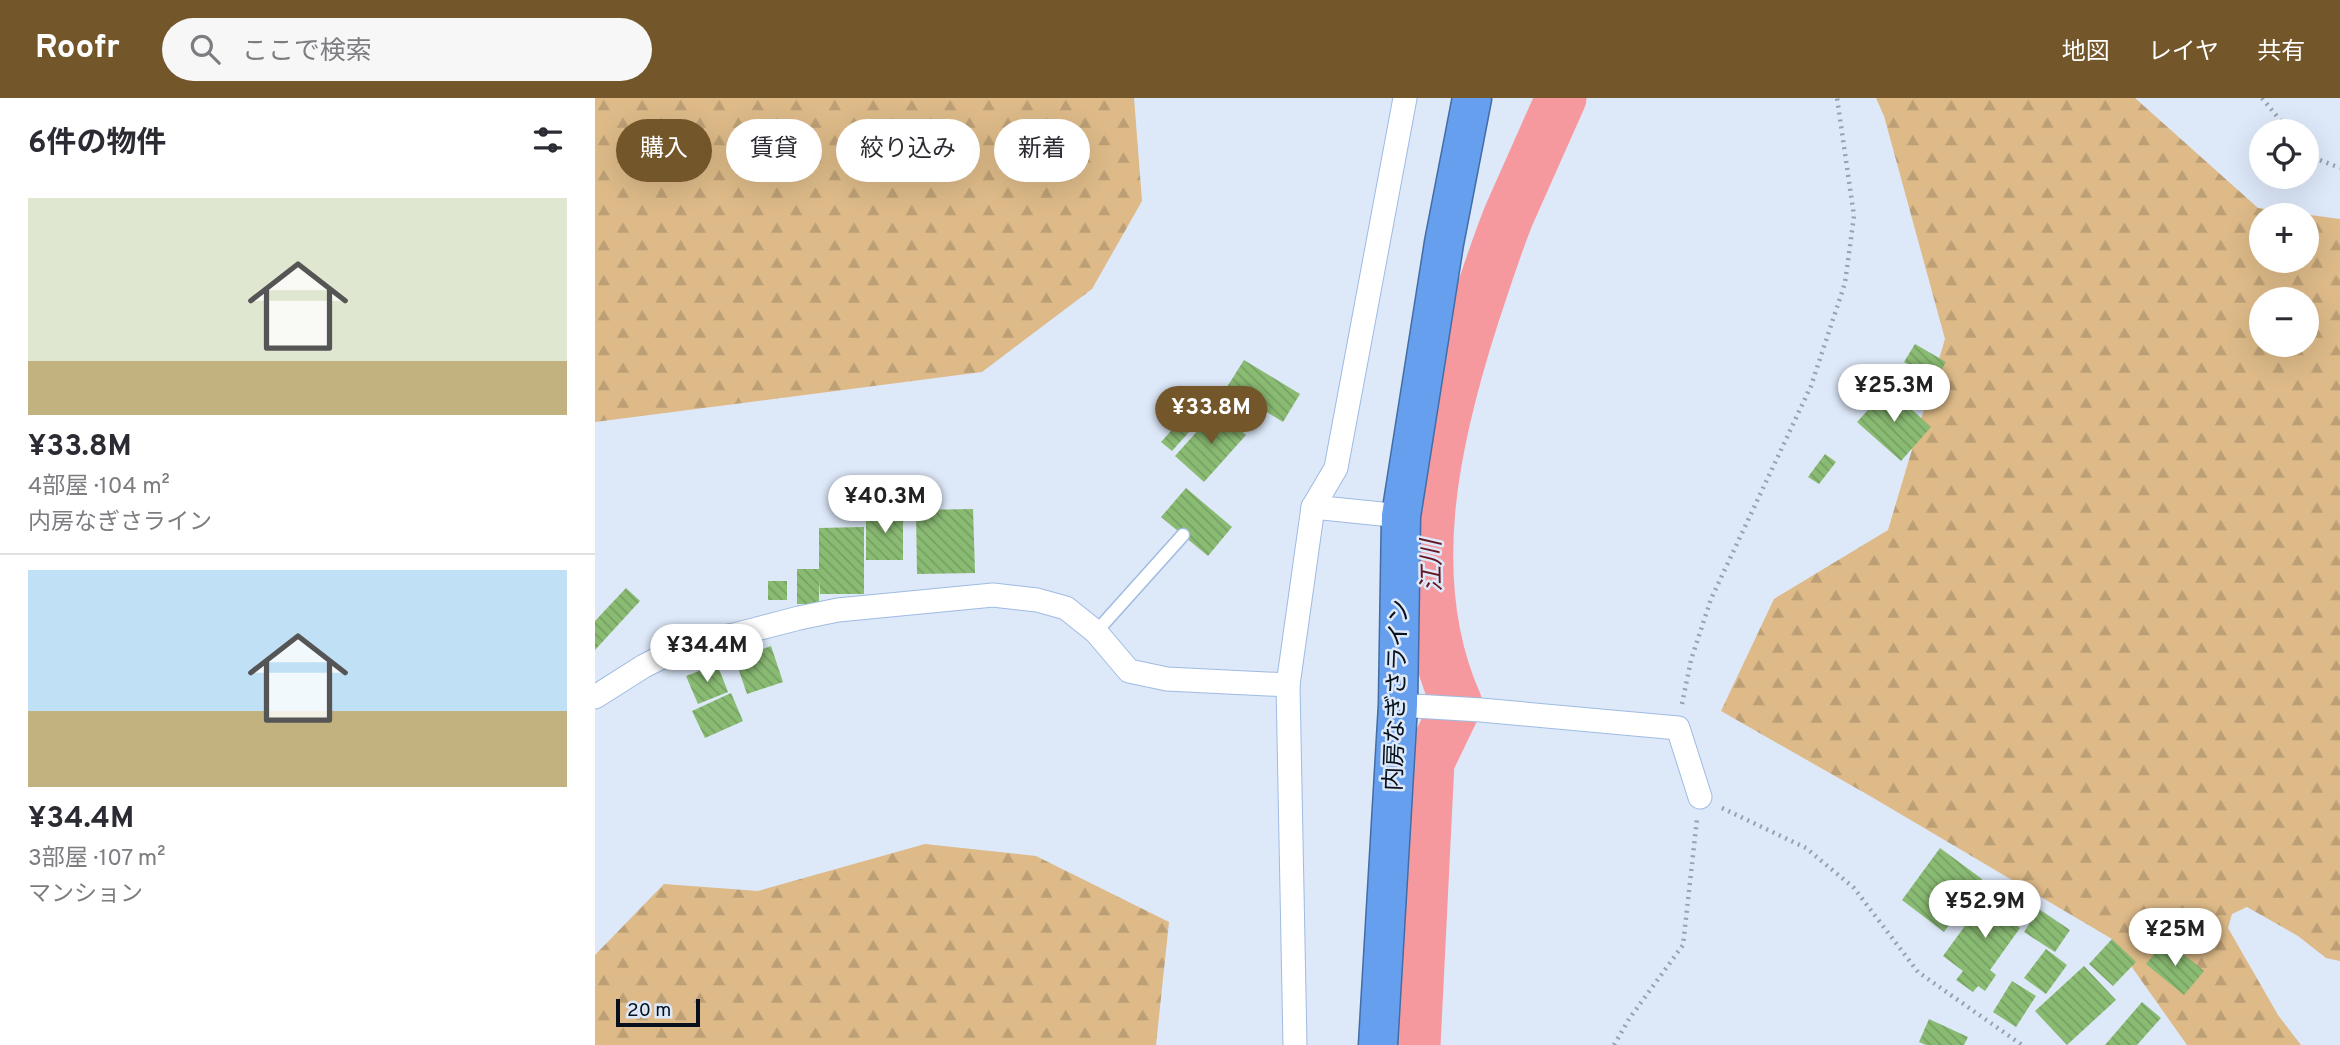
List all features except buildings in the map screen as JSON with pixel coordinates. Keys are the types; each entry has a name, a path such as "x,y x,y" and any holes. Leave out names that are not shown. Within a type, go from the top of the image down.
{"highway":[{"name":"内房なぎさライン","path":"1378,1045 1398,705 1401,516 1444,243 1472,98"}],"street":[{"path":"1295,1045 1288,685 1313,507 1336,468 1405,98"},
{"path":"1313,507 1401,516"},
{"path":"595,697 644,666 694,641 734,635 838,610 993,595 1037,600 1066,608 1097,632 1129,671 1167,679 1288,685"},
{"path":"1398,705 1678,728 1699,797"}],"lane":[{"path":"1097,632 1182,535"}],"path":[{"path":"1678,728 1691,660 1711,599 1811,386 1845,283 1854,216 1837,98"},
{"path":"2262,98 2279,119"},
{"path":"2319,160 2340,168"},
{"path":"1614,1045 1629,1019 1683,944 1699,797 1806,848 1854,888 1918,972 2022,1045"}],"green space":[{"path":"595,98 1134,98 1142,201 1092,289 982,372 595,422"},
{"path":"1876,98 2135,98 2252,203 2249,203 2249,273 2319,273 2319,216 2340,219 2340,961 2326,958 2298,936 2247,907 2232,914 2228,928 2278,1015 2301,1045 2187,1045 2112,939 1721,711 1774,599 1888,530 1945,339 1884,116"},
{"path":"925,844 1036,856 1169,922 1156,1045 595,1045 595,955 664,884 758,891"}],"waterway":[{"name":"江川","path":"1415,1045 1429,762 1457,704 1440,657 1431,608 1428,559 1430,510 1437,460 1460,362 1491,265 1509,215 1561,98"}]}
